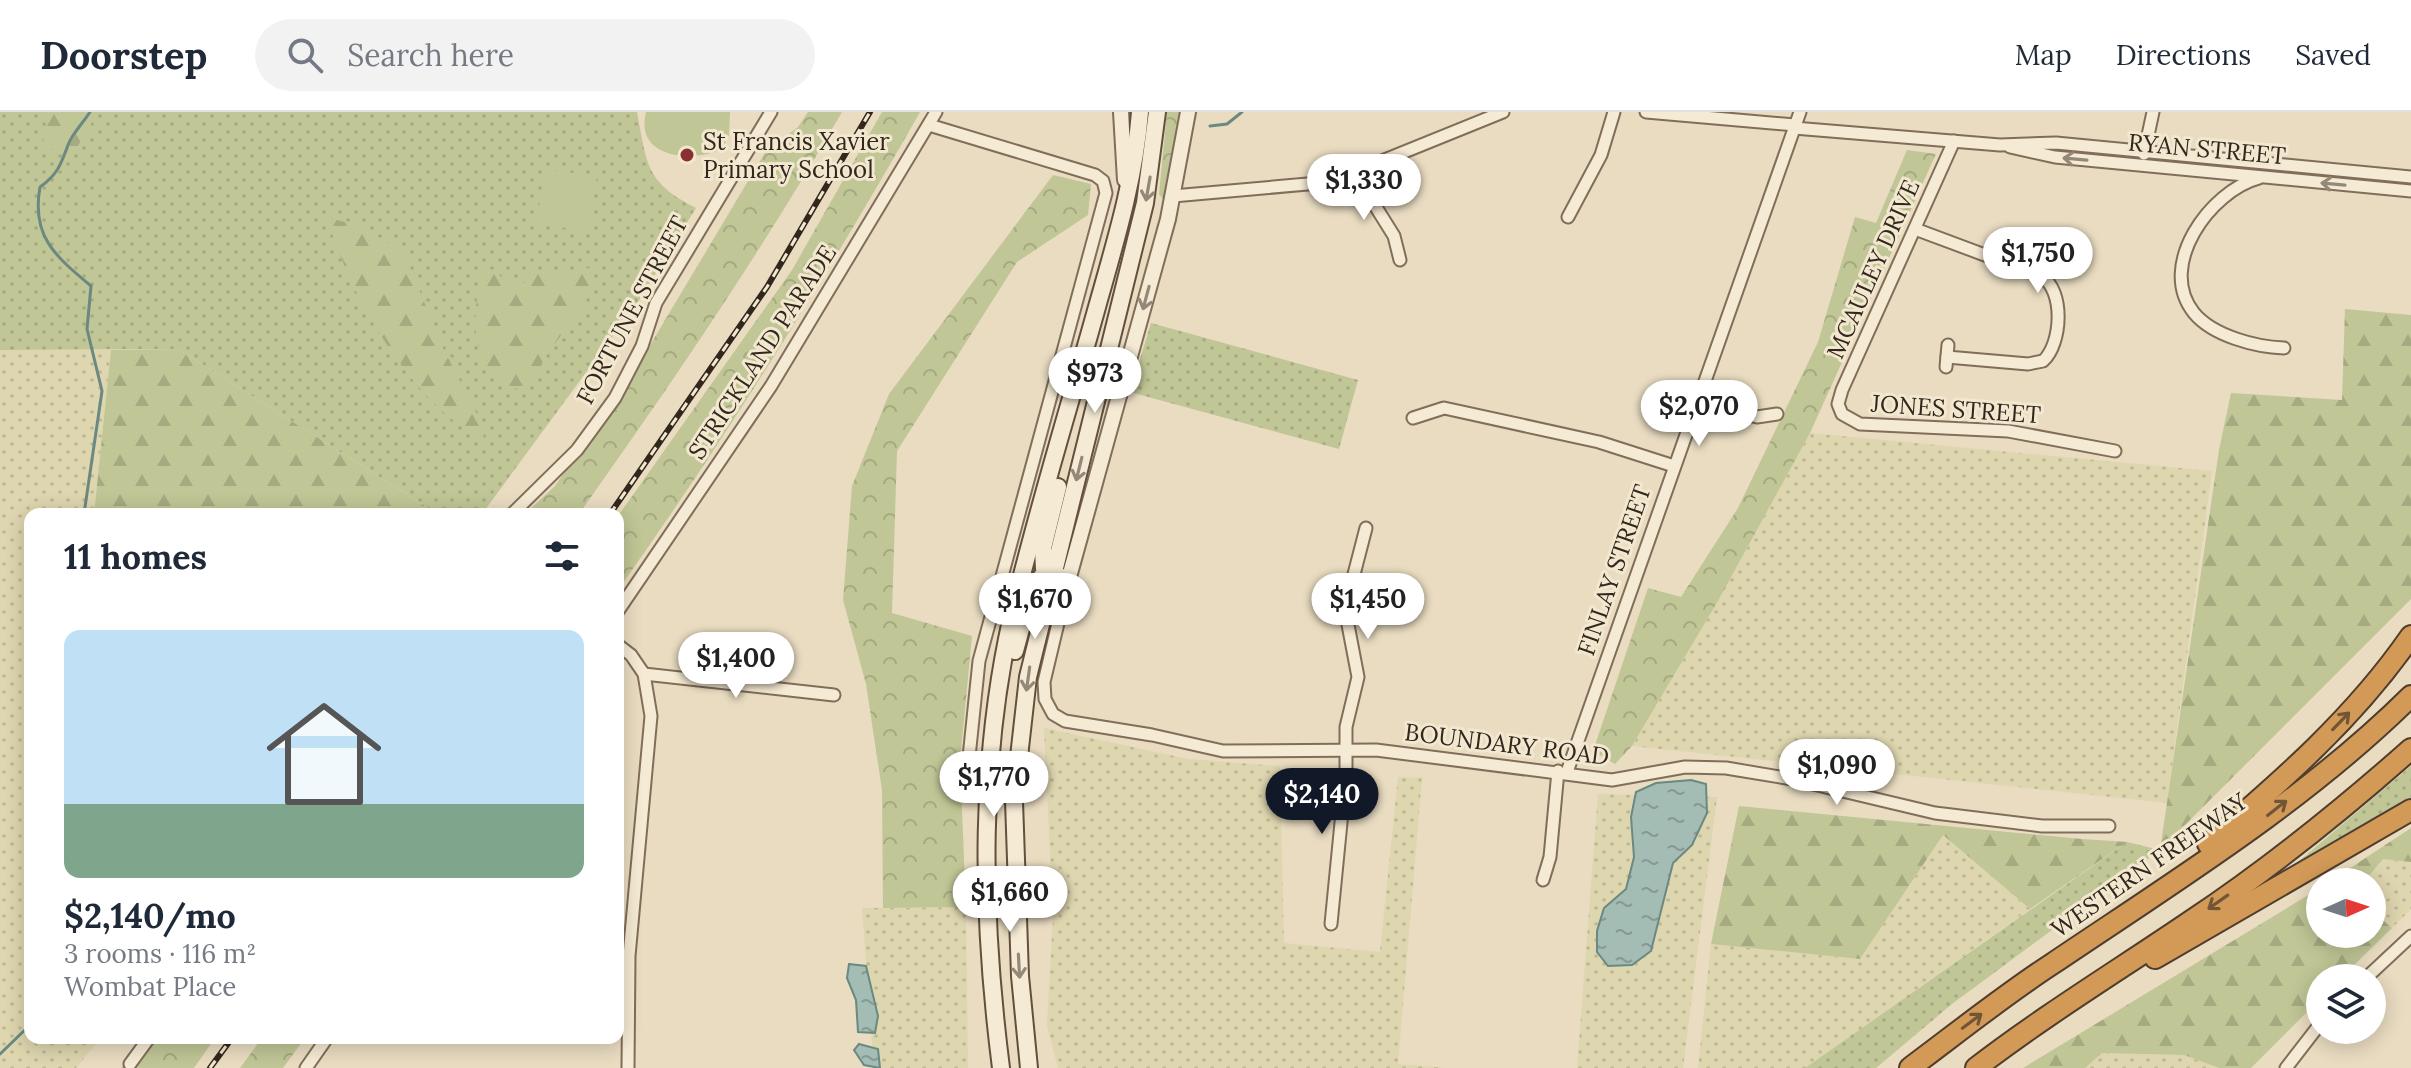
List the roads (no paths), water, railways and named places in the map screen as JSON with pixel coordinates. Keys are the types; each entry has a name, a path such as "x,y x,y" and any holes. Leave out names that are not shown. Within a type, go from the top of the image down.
{"highway":[{"path":"2117,923 2316,747 2385,673 2411,636"},
{"name":"WESTERN FREEWAY","path":"1910,1068 2052,964 2117,923 2289,799 2411,696"},
{"path":"1976,1068 2047,1015 2272,863 2348,805 2411,749"},
{"path":"2047,1015 2198,936 2411,810"}],"main road":[{"path":"1001,1068 988,897 989,744 1016,600 1121,216 1136,149 1140,112"},
{"path":"1029,1068 1020,976 1014,801 1028,677 1145,203 1157,112"},
{"path":"1052,575 1041,564 1043,548 1108,266"},
{"path":"989,744 1034,586 1041,577 1052,575"}],"street":[{"name":"FORTUNE STREET","path":"518,508 577,450 615,398 642,346 656,303 771,112"},
{"name":"STRICKLAND PARADE","path":"624,602 771,386 936,112"},
{"path":"1121,112 1125,156 1121,216"},
{"path":"1052,575 1069,577 1173,196 1188,112"},
{"path":"1173,196 1330,182 1503,112"},
{"path":"1568,217 1601,155 1614,112"},
{"name":"RYAN STREET","path":"1646,112 2000,145 2055,157 2411,191"},
{"name":"FINLAY STREET","path":"1543,880 1550,857 1562,772 1800,112"},
{"path":"2142,165 2148,151 2153,112"},
{"path":"929,125 1087,172 1103,181 1105,202 979,661 969,757"},
{"name":"MCAULEY DRIVE","path":"1843,416 1838,404 1840,394 1954,141"},
{"name":"RYAN STREET","path":"2000,145 2041,142 2411,177"},
{"path":"1354,172 1394,236 1400,260"},
{"path":"2210,172 2220,185 2215,202"},
{"path":"2266,177 2245,183 2215,202 2197,225 2189,245 2183,281 2188,302 2198,318 2255,345 2284,348"},
{"path":"1915,229 2041,276 2052,284 2057,293 2053,348 2043,361 2028,364 1947,356"},
{"path":"1697,402 1757,417 1777,414"},
{"path":"1413,418 1444,408 1609,445 1674,466"},
{"name":"JONES STREET","path":"1843,416 1860,424 2017,432 2115,451"},
{"path":"1331,924 1346,772 1344,748 1358,677 1345,609 1366,528"},
{"name":"BOUNDARY ROAD","path":"1069,577 1045,675 1047,705 1056,717 1065,721 1152,735 1208,749 1344,748 1618,780 1685,767 1726,768 1792,779 1935,813 2042,826 2109,826"},
{"path":"624,650 644,674 651,728 629,956 628,1068"},
{"path":"644,674 834,695"},
{"path":"2382,964 2409,941"},
{"path":"2286,1068 2306,1042"},
{"path":"130,1064 145,1044"},
{"path":"306,1068 323,1044"}],"water":[{"path":"1691,780 1706,784 1707,813 1692,845 1673,863 1651,951 1632,965 1608,966 1597,952 1597,931 1604,908 1626,889 1634,857 1631,817 1636,792 1656,783"},
{"path":"849,964 866,966 878,1016 875,1033 858,1032 856,1000 847,978"},
{"path":"859,1044 878,1049 880,1068 864,1065 854,1050"}],"waterway":[{"path":"85,508 102,391 87,329 91,286 49,244 39,219 38,204 40,187 58,168 72,137 90,112"},
{"path":"1210,126 1227,124 1242,112"},
{"path":"0,1054 24,1031"}],"railway":[{"path":"614,508 767,287 870,112"},
{"path":"210,1068 228,1044"}],"place":[{"name":"St Francis Xavier Primary School","path":"687,155"}]}
